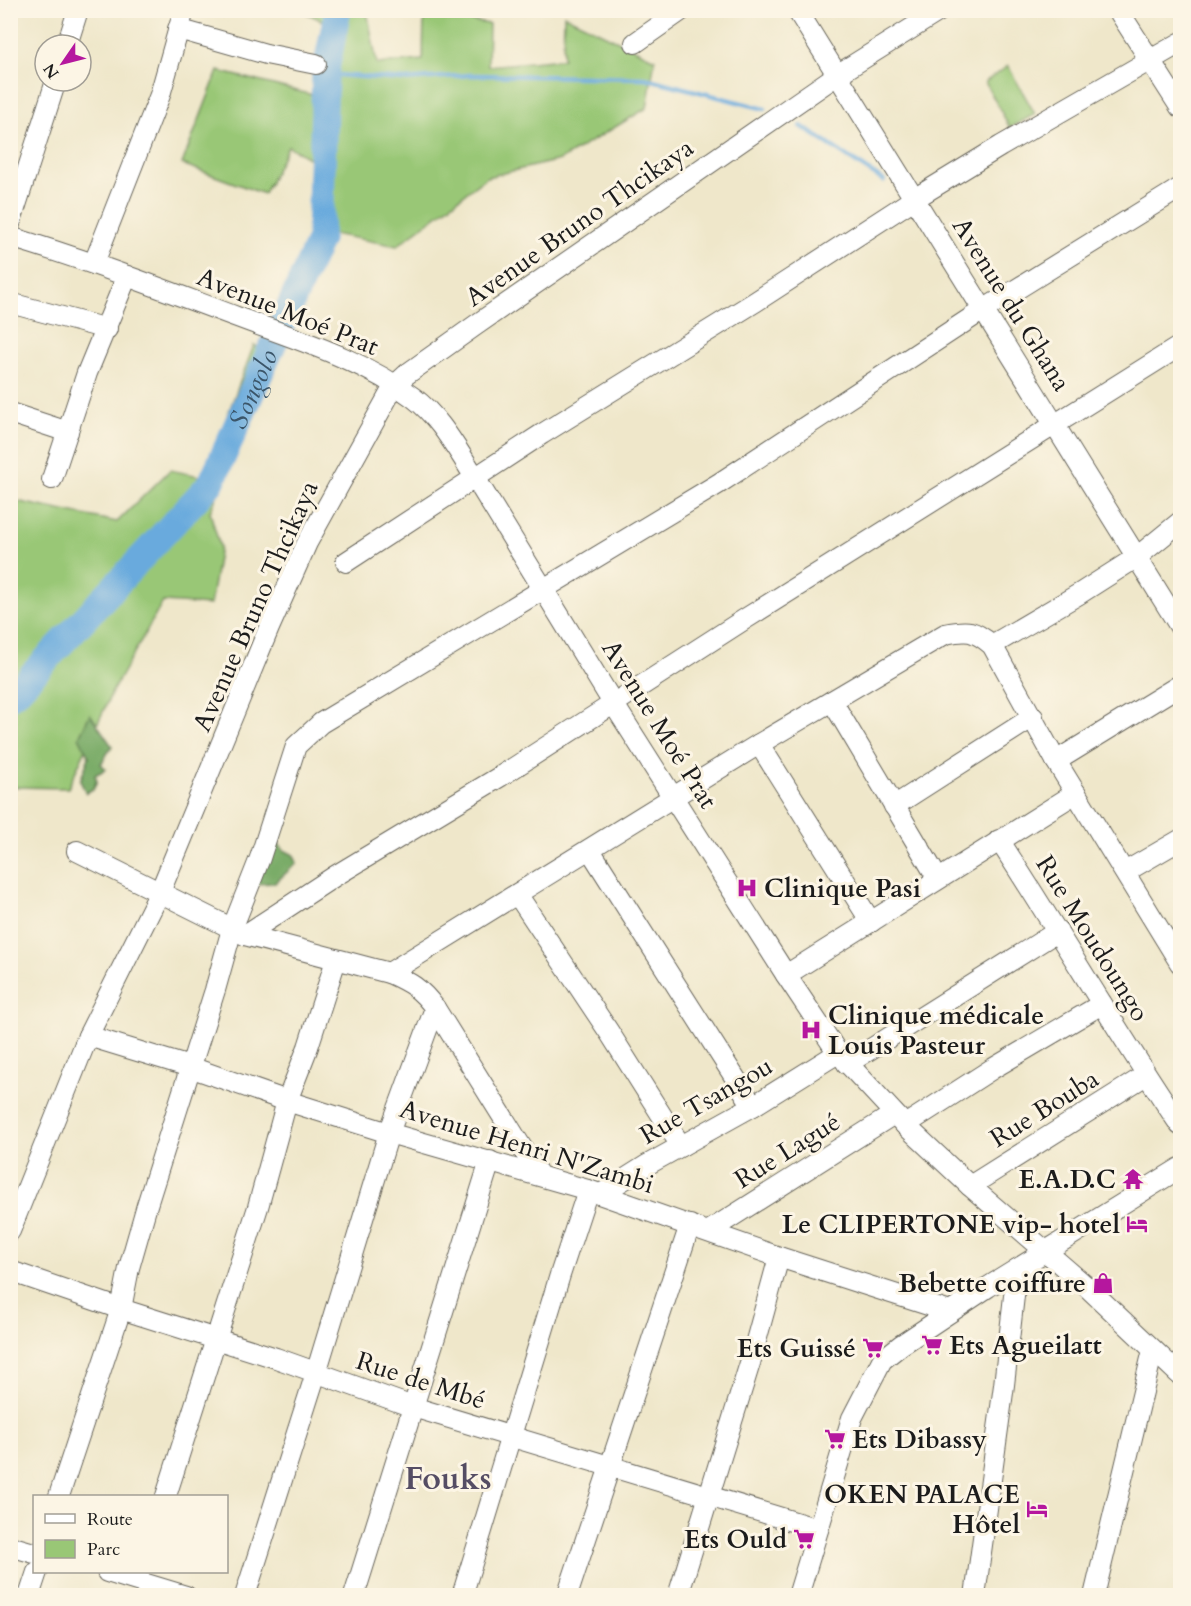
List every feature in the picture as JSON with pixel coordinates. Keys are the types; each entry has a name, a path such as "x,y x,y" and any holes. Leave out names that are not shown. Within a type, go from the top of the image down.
{"street":[{"path":"71,33 78,10"},
{"path":"635,43 682,10"},
{"name":"Avenue du Ghana","path":"797,10 1180,627"},
{"name":"Avenue Bruno Thcikaya","path":"10,1231 88,1036 160,892 269,628 307,543 394,386 416,368 837,75 941,10"},
{"path":"1118,10 1180,106"},
{"path":"94,263 160,94 181,20 266,54 316,64"},
{"path":"346,562 914,199 1001,146 1180,44"},
{"path":"10,224 52,93"},
{"path":"60,1495 121,1309 129,1268 190,1067 215,990 238,932 296,746 321,723 718,484 983,310 1180,188"},
{"name":"Avenue Moé Prat","path":"10,237 94,263 348,359 413,398 441,425 613,703 675,797 786,975 843,1058 899,1120 970,1186 1046,1250 1180,1376"},
{"path":"52,479 87,373 127,276"},
{"path":"10,303 106,330"},
{"path":"238,932 501,776 1180,346"},
{"path":"10,413 68,432"},
{"path":"992,645 1137,557 1180,522"},
{"path":"389,973 759,744 945,634 963,630 978,633 992,645 1056,761 1180,963"},
{"path":"1056,761 1180,685"},
{"path":"832,701 938,879"},
{"path":"894,806 1033,717"},
{"path":"759,744 871,921"},
{"path":"786,975 1076,793"},
{"name":"Rue Moudoungo","path":"999,840 1146,1075 1180,1125"},
{"path":"1125,872 1180,840"},
{"path":"590,850 753,1106"},
{"path":"77,851 238,932 389,973 411,983 423,992 435,1008 539,1175"},
{"path":"517,894 609,1032 681,1146"},
{"name":"Rue Tsangou","path":"595,1192 843,1058 1058,931"},
{"path":"167,1495 258,1207 288,1101 336,960"},
{"name":"Rue Lagué","path":"709,1231 1102,1004"},
{"path":"245,1596 389,1133 435,1008"},
{"name":"Avenue Henri N'Zambi","path":"88,1036 389,1133 595,1192 779,1257 950,1312"},
{"name":"Rue Bouba","path":"970,1186 1146,1075"},
{"path":"354,1596 490,1161"},
{"path":"798,1596 852,1418 882,1360 950,1312 1046,1250 1180,1168"},
{"path":"462,1596 560,1275 595,1192"},
{"path":"567,1596 690,1225"},
{"path":"678,1596 750,1363 779,1257"},
{"path":"975,1596 1004,1385 1017,1269"},
{"name":"Rue de Mbé","path":"10,1271 121,1309 216,1338 413,1407 708,1498 818,1529"},
{"path":"1095,1596 1153,1350"},
{"path":"10,1546 33,1553"},
{"path":"29,1596 37,1573"},
{"path":"110,1573 186,1596"}],"green space":[{"path":"302,11 367,11 377,64 423,60 424,13 489,24 488,66 563,59 564,15 655,59 647,108 560,160 487,177 397,246 332,234 333,172 288,146 264,194 182,164 218,71 313,95 325,22"},
{"path":"1008,66 1035,114 1010,128 985,82"},
{"path":"254,345 277,358 210,512 220,547 210,605 163,602 113,690 68,788 12,787 11,792 11,500 117,522 170,470 204,477"},
{"path":"90,714 112,746 101,764 106,769 95,775 97,781 93,789 86,793 80,781 89,757 79,737"},
{"path":"273,838 284,850 294,855 297,863 275,883 253,884"}],"waterway":[{"name":"Songolo","path":"10,696 211,483 320,239 325,74 338,10"},
{"path":"325,74 404,80 471,75 645,78 765,109"},
{"path":"801,126 884,181"}],"place":[{"name":"Clinique Pasi","path":"747,888"},
{"name":"Clinique médicale Louis Pasteur","path":"811,1030"},
{"name":"E.A.D.C","path":"1133,1179"},
{"name":"Le CLIPERTONE vip- hotel","path":"1137,1224"},
{"name":"Bebette coiffure","path":"1103,1283"},
{"name":"Ets Agueilatt","path":"932,1345"},
{"name":"Ets Guissé","path":"873,1348"},
{"name":"Ets Dibassy","path":"835,1439"},
{"name":"OKEN PALACE Hôtel","path":"1037,1509"},
{"name":"Ets Ould","path":"804,1539"}],"district":[{"name":"Fouks","path":"448,1478"}]}
